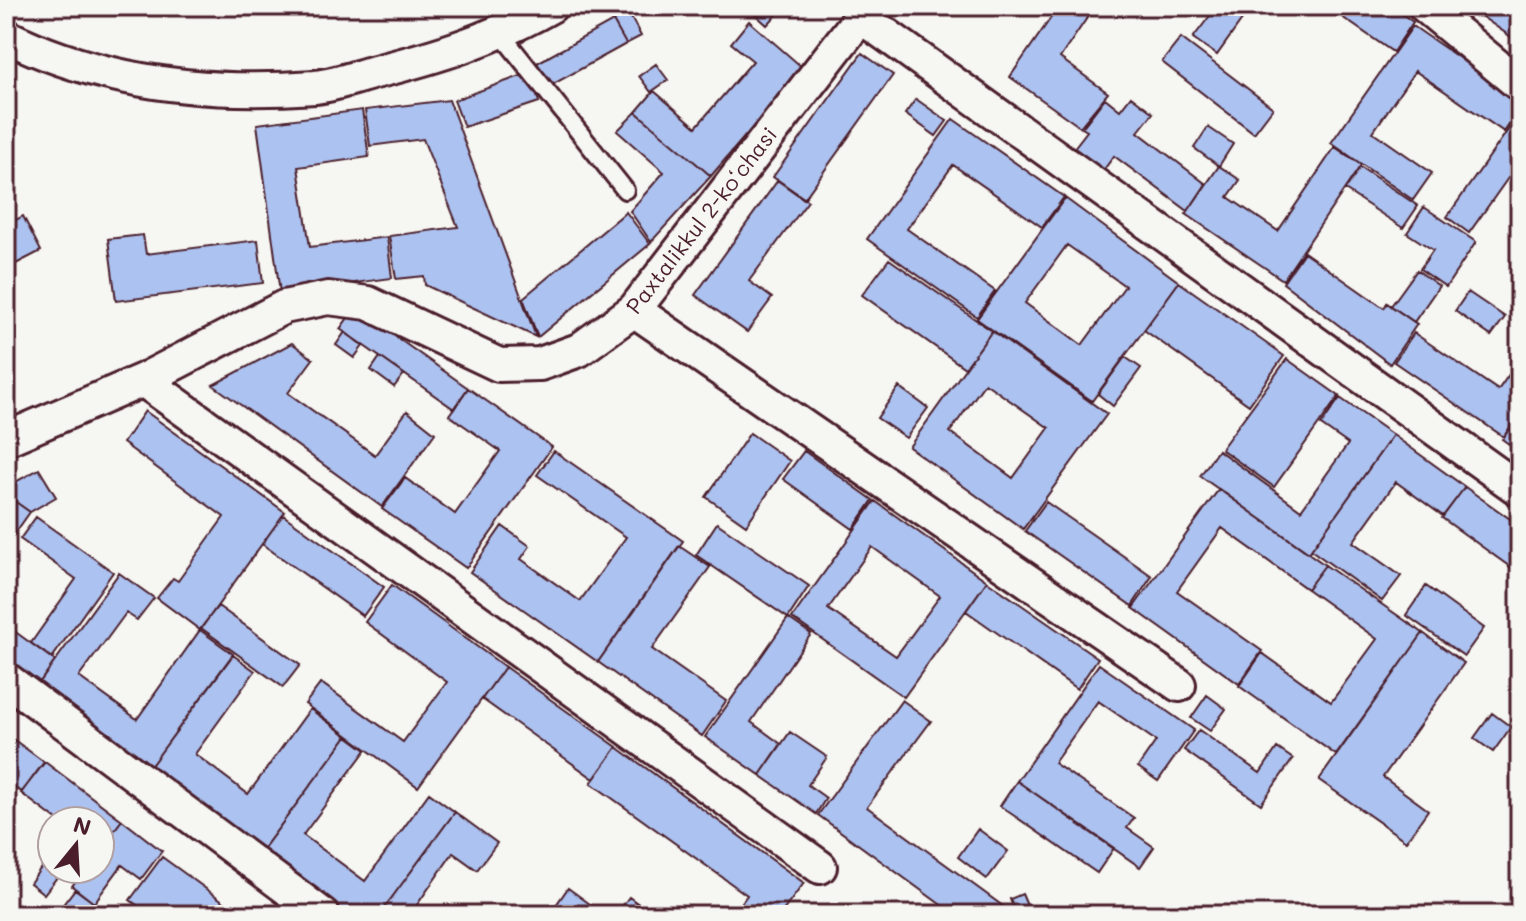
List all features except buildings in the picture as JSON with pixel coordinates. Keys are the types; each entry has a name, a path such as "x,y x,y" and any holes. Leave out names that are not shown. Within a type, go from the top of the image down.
{"street":[{"path":"6,36 41,53 83,67 172,86 318,87 430,59 501,34 551,6"},
{"path":"1425,6 1520,85"},
{"path":"864,11 1520,490"},
{"name":"Paxtalikkul 2-koʻchasi","path":"6,439 143,380 284,307 328,298 368,303 499,365 540,364 579,350 634,310 864,11"},
{"path":"634,310 1179,685"},
{"path":"143,380 820,867"},
{"path":"6,679 323,915"}],"lane":[{"path":"501,34 625,190"}]}
